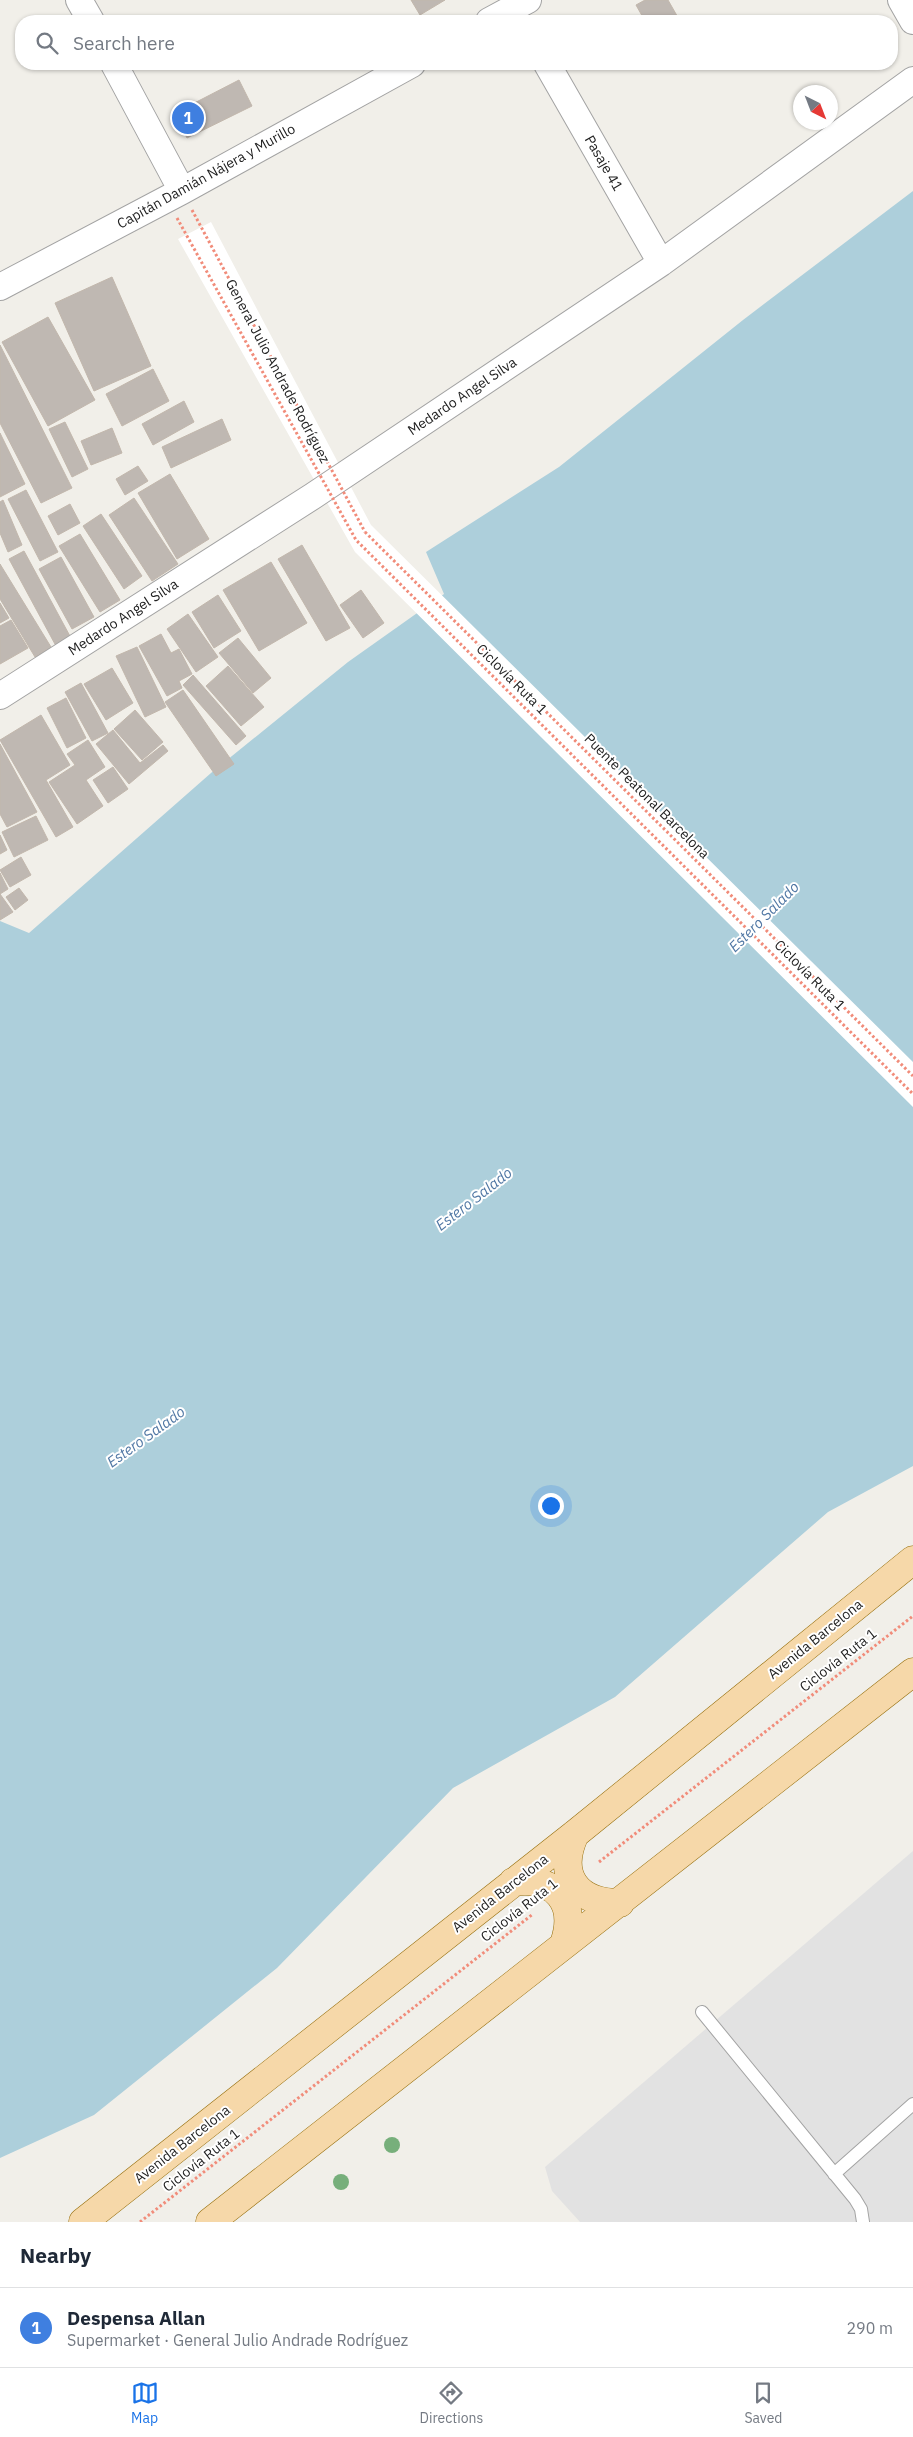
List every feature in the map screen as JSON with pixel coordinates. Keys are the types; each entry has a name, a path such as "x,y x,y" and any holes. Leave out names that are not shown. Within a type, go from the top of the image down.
{"main road":[{"name":"Avenida Barcelona","path":"83,2222 575,1834 911,1564"},
{"path":"210,2222 913,1672"},
{"path":"564,1944 570,1927 566,1888 568,1849 575,1834"},
{"path":"513,1882 530,1880 566,1888 601,1903 620,1903"}],"street":[{"path":"79,0 88,15"},
{"path":"901,0 913,21"},
{"path":"506,15 522,9"},
{"path":"117,70 187,200"},
{"name":"Capitán Damián Nájera y Murillo","path":"0,288 187,200 402,70"},
{"name":"Pasaje 41","path":"550,70 661,263"},
{"name":"Medardo Angel Silva","path":"0,696 313,496 661,263 913,80"}],"lane":[{"path":"702,2012 858,2204 863,2222"},
{"path":"834,2174 913,2104"}],"path":[{"name":"General Julio Andrade Rodríguez","path":"187,200 365,532"},
{"name":"Ciclovía Ruta 1","path":"177,218 356,540 913,1094"},
{"name":"Puente Peatonal Barcelona","path":"365,532 913,1076"},
{"name":"Ciclovía Ruta 1","path":"140,2222 913,1616"}],"shaded area":[{"path":"913,1851 913,2222 580,2222 552,2191 545,2167"}],"water":[{"name":"Estero Salado","path":"913,191 913,1466 828,1512 615,1697 453,1788 277,1968 94,2115 0,2158 0,921 29,933 211,773 348,662 444,594 426,552 559,467 743,320"}],"pier":[{"path":"211,222 371,525 913,1062 913,1107 355,552 178,239"}],"building":[{"path":"411,0 445,0 420,15"},
{"path":"645,0 668,0 677,15 642,15 636,5"},
{"path":"239,80 252,106 187,138 175,113"},
{"path":"112,277 151,366 94,391 55,303"},
{"path":"48,317 95,400 48,426 2,342"},
{"path":"0,345 72,488 41,503 0,423"},
{"path":"153,369 169,401 122,426 106,394"},
{"path":"184,401 194,422 153,445 142,424"},
{"path":"222,419 231,440 171,468 162,447"},
{"path":"65,422 88,469 72,477 49,429"},
{"path":"112,428 122,453 91,465 81,441"},
{"path":"0,433 25,484 0,497"},
{"path":"138,466 148,481 125,495 116,479"},
{"path":"170,474 209,539 177,559 138,493"},
{"path":"26,490 58,552 40,561 8,499"},
{"path":"134,498 178,564 152,581 109,515"},
{"path":"3,500 22,545 8,552 0,533 0,502"},
{"path":"70,504 80,523 58,535 48,516"},
{"path":"101,514 142,576 124,589 83,526"},
{"path":"80,534 120,600 100,612 59,546"},
{"path":"302,545 350,628 326,641 278,559"},
{"path":"24,551 71,638 56,646 9,559"},
{"path":"61,557 94,617 72,629 39,569"},
{"path":"271,562 307,623 259,651 223,590"},
{"path":"0,564 51,647 35,657 0,599"},
{"path":"361,590 384,623 363,638 340,605"},
{"path":"218,595 241,631 214,648 192,612"},
{"path":"0,603 9,618 0,623"},
{"path":"188,614 218,657 196,672 167,629"},
{"path":"11,620 28,648 0,664 0,626"},
{"path":"161,634 171,653 179,649 192,674 179,681 182,688 167,696 139,646"},
{"path":"238,638 271,678 253,693 219,653"},
{"path":"137,647 166,707 145,717 116,656"},
{"path":"228,666 264,707 241,726 206,686"},
{"path":"112,668 133,703 106,720 84,684"},
{"path":"193,675 246,736 236,745 183,685"},
{"path":"81,683 108,733 92,741 65,692"},
{"path":"183,690 234,764 216,776 165,702"},
{"path":"66,698 86,738 67,748 47,708"},
{"path":"135,710 163,742 142,760 114,729"},
{"path":"41,715 70,765 46,780 73,827 56,837 0,740"},
{"path":"113,730 140,763 163,745 168,751 129,784 96,744"},
{"path":"88,740 105,767 86,780 103,806 77,824 49,782 75,765 67,754"},
{"path":"0,744 37,812 7,827 0,814"},
{"path":"113,767 128,789 108,803 93,780"},
{"path":"36,816 48,840 14,857 2,832"},
{"path":"0,835 7,850 0,854"},
{"path":"21,857 31,875 10,887 0,870"},
{"path":"0,873 8,889 0,894"},
{"path":"19,888 28,900 15,910 6,897"},
{"path":"0,894 13,912 0,920"}],"place":[{"name":"Despensa Allan","path":"188,118"}]}
